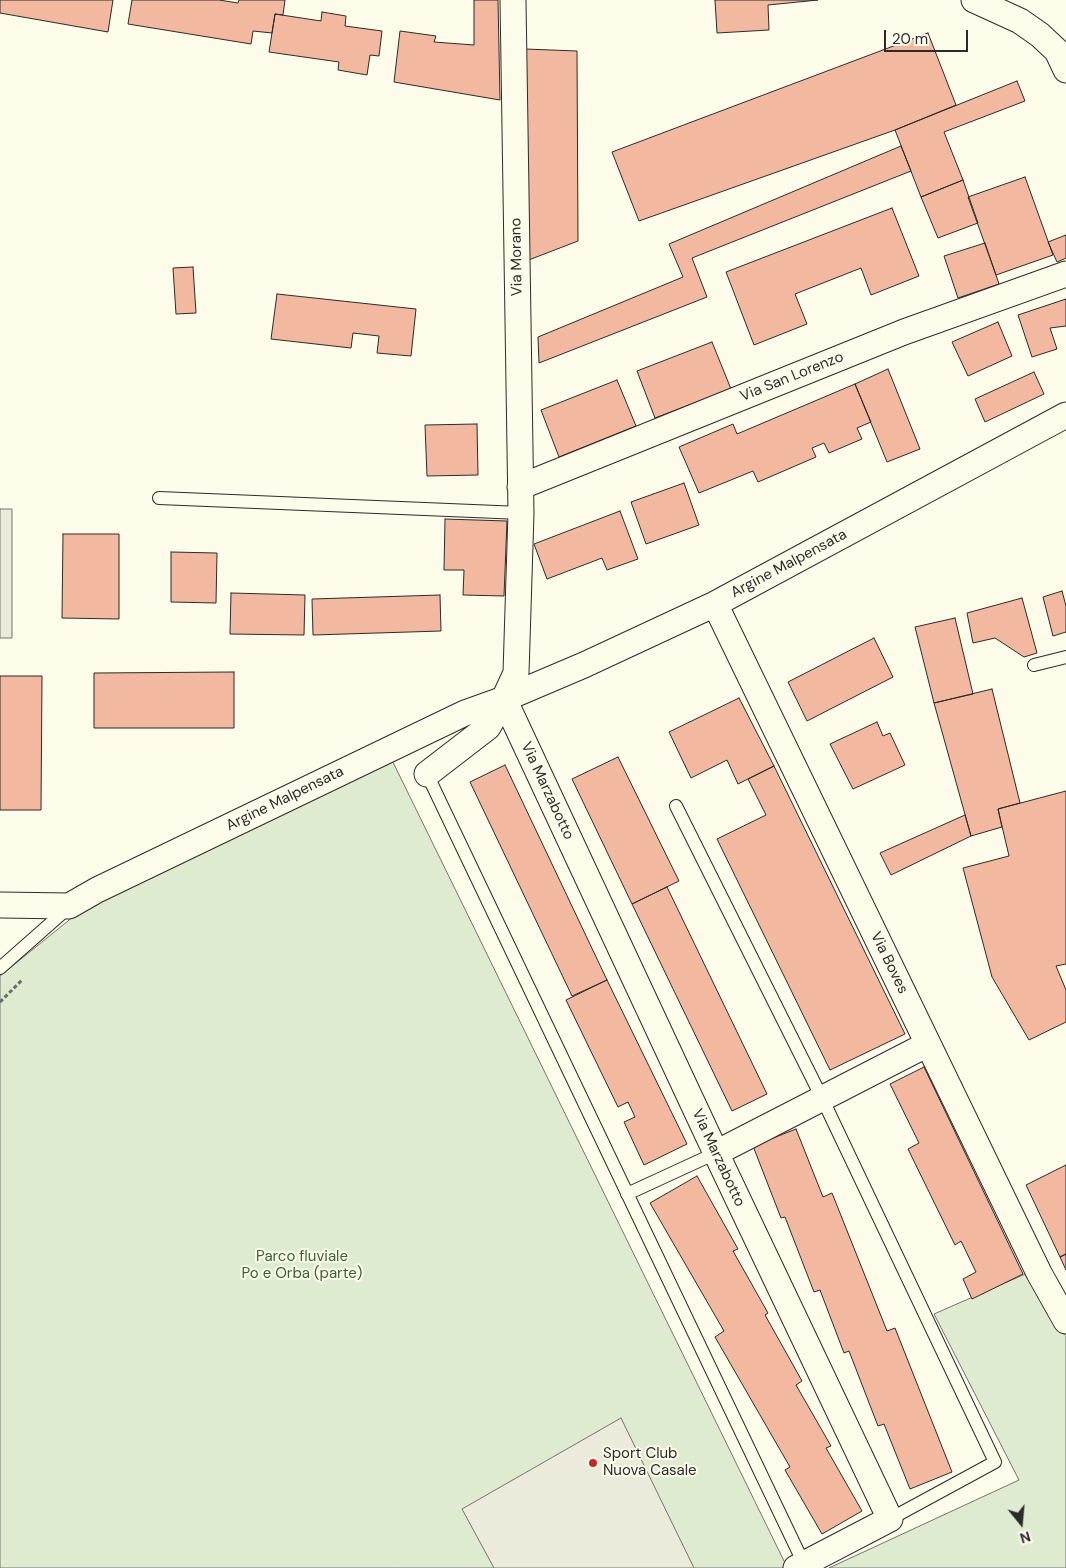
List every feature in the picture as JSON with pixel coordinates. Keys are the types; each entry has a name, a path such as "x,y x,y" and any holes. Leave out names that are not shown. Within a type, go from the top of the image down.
{"street":[{"name":"Via Morano","path":"504,699 516,673 520,513 513,0"},
{"path":"974,0 1020,21 1040,35 1057,51 1066,70"},
{"name":"Via San Lorenzo","path":"520,487 904,332 1066,274"},
{"name":"Argine Malpensata","path":"70,906 97,890 465,713 504,699 584,665 715,604 1066,415"},
{"name":"Via Boves","path":"715,604 1039,1273 1066,1321"},
{"path":"427,774 488,727 504,699"},
{"name":"Via Marzabotto","path":"504,699 716,1153 890,1519"},
{"path":"0,905 70,906"},
{"path":"716,1153 928,1044"},
{"path":"800,1566 890,1519"}],"lane":[{"path":"159,498 520,513"},
{"path":"1034,665 1066,657"},
{"path":"427,774 627,1194 800,1566"},
{"path":"676,806 822,1098 995,1462 890,1519"},
{"path":"0,968 70,906"},
{"path":"627,1194 716,1153"}],"green space":[{"name":"Parco fluviale Po e Orba (parte)","path":"389,754 787,1568 0,1568 0,976 84,908"},
{"path":"1039,1268 1066,1319 1066,1568 829,1568 1019,1480 934,1314"}],"shaded area":[{"path":"0,509 12,509 12,638 0,638"},
{"name":"Sport Club Nuova Casale","path":"621,1418 694,1568 494,1568 462,1509"}],"building":[{"path":"0,0 113,0 108,32 0,13"},
{"path":"132,0 219,0 238,3 239,0 285,0 283,15 275,14 272,33 253,31 251,44 128,24"},
{"path":"474,0 498,0 500,100 394,82 400,31 436,36 434,42 474,45"},
{"path":"715,0 818,0 768,5 769,30 717,33"},
{"path":"322,12 346,16 345,26 382,31 379,56 370,55 367,75 338,70 339,62 269,52 275,14 321,21"},
{"path":"928,33 956,105 895,130 639,221 612,152"},
{"path":"525,49 577,51 578,241 526,261"},
{"path":"1017,81 1025,101 944,132 963,180 921,197 895,130"},
{"path":"901,146 911,171 692,258 707,297 539,363 538,337 683,277 669,244"},
{"path":"1025,177 1053,255 996,275 968,197"},
{"path":"963,180 978,223 938,238 921,197"},
{"path":"892,208 919,276 871,295 861,268 795,294 807,324 754,345 726,272"},
{"path":"1066,235 1066,258 1057,262 1048,242"},
{"path":"985,243 999,284 958,298 944,256"},
{"path":"193,267 196,313 176,314 173,268"},
{"path":"277,294 416,309 411,356 377,353 379,336 353,333 351,348 271,339"},
{"path":"1066,299 1066,326 1050,328 1057,349 1032,357 1018,315"},
{"path":"998,322 1012,356 968,376 952,342"},
{"path":"712,342 731,389 655,418 637,371"},
{"path":"888,369 920,449 887,462 855,384"},
{"path":"1034,372 1044,394 985,422 975,399"},
{"path":"617,380 636,426 559,457 541,410"},
{"path":"855,384 871,422 857,428 862,439 829,453 824,443 812,448 816,457 758,482 753,471 699,493 679,447 733,424 737,434"},
{"path":"477,424 478,475 427,476 425,425"},
{"path":"684,483 699,525 646,544 631,502"},
{"path":"620,511 638,559 607,570 602,558 547,579 534,544"},
{"path":"445,519 507,521 504,596 463,595 464,570 444,570"},
{"path":"63,534 119,534 119,619 62,618"},
{"path":"171,552 217,553 216,603 171,602"},
{"path":"1062,591 1066,606 1066,632 1053,636 1043,597"},
{"path":"231,593 305,595 304,635 230,634"},
{"path":"440,595 441,631 313,635 312,599"},
{"path":"1022,598 1037,653 1024,657 995,638 973,643 967,613"},
{"path":"955,618 973,694 934,703 915,627"},
{"path":"874,638 893,677 807,721 788,682"},
{"path":"234,672 234,728 94,728 94,673"},
{"path":"0,676 42,676 41,810 0,810"},
{"path":"992,689 1020,803 998,809 1002,827 971,836 934,703"},
{"path":"739,698 774,766 738,784 727,760 691,778 669,732"},
{"path":"877,722 883,736 890,733 905,765 853,789 830,744"},
{"path":"618,757 679,881 632,904 572,779"},
{"path":"505,765 607,980 572,996 470,782"},
{"path":"774,766 905,1034 830,1070 717,839 766,815 748,779"},
{"path":"1066,791 1066,964 1056,966 1066,990 1066,1022 1029,1040 992,977 963,868 1009,856 998,809"},
{"path":"965,815 971,836 891,875 880,853"},
{"path":"667,887 767,1094 732,1111 632,904"},
{"path":"607,980 687,1144 644,1165 624,1122 635,1117 628,1102 618,1107 566,1000"},
{"path":"924,1067 1023,1274 972,1299 963,1279 976,1272 961,1241 955,1245 908,1149 919,1143 890,1084"},
{"path":"796,1129 823,1197 832,1193 887,1331 895,1328 952,1472 910,1489 884,1424 878,1426 849,1351 844,1353 820,1290 814,1292 785,1217 781,1218 753,1146"},
{"path":"1066,1165 1066,1254 1060,1257 1026,1185"},
{"path":"697,1176 738,1249 733,1251 768,1313 765,1315 802,1381 796,1385 831,1446 826,1448 862,1511 822,1534 785,1470 790,1467 715,1337 724,1331 650,1203"},
{"path":"1066,1254 1066,1270 1060,1257"}],"place":[{"name":"Sport Club Nuova Casale","path":"593,1463"}]}
